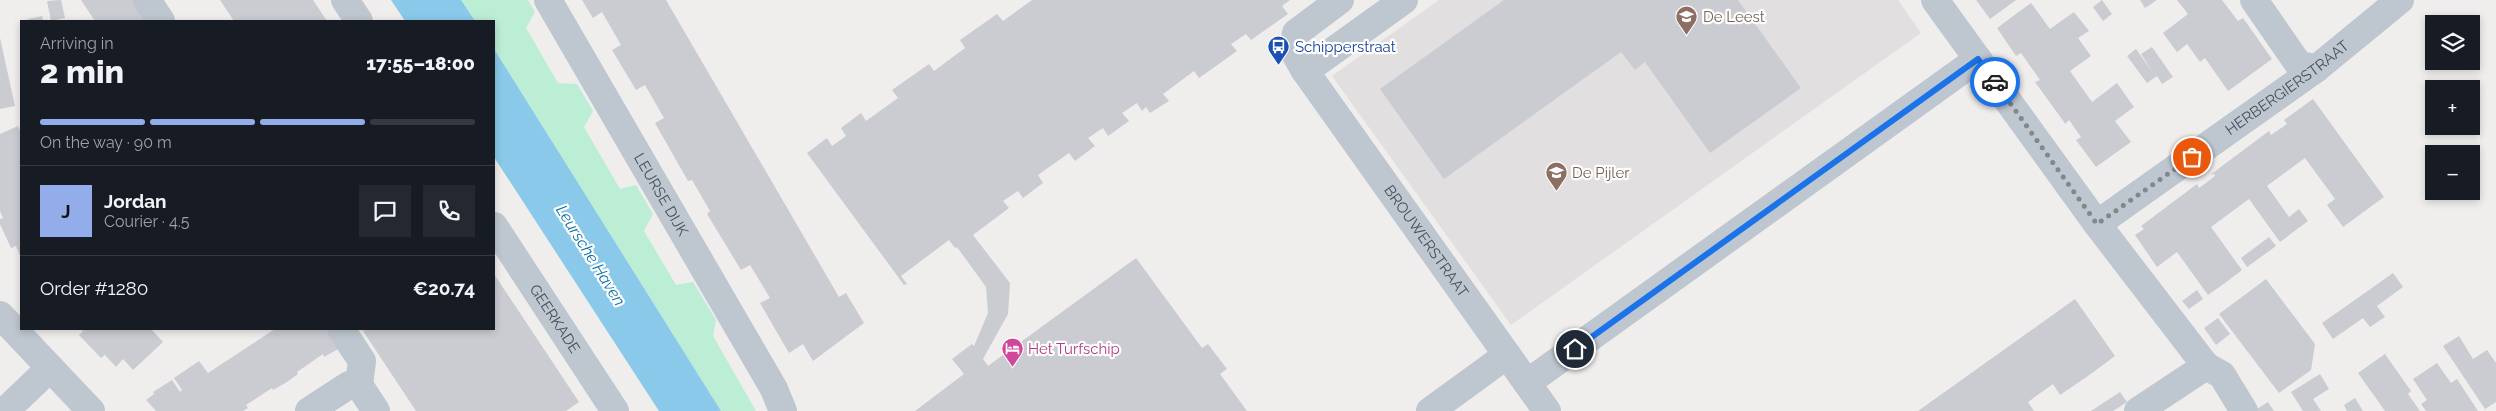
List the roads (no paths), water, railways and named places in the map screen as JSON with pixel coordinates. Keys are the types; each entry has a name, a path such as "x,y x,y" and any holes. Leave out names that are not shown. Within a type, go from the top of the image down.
{"street":[{"path":"345,0 358,20"},
{"name":"LEURSE DIJK","path":"548,0 778,400"},
{"path":"1340,0 1296,33 1293,50 1305,71 1404,0"},
{"path":"1935,0 2097,224 2206,366 2222,375 2244,411"},
{"path":"2254,0 2299,65 2317,68"},
{"name":"HERBERGIERSTRAAT","path":"2097,224 2317,68 2400,0"},
{"path":"1527,384 1978,59"},
{"name":"BROUWERSTRAAT","path":"1305,71 1547,411"},
{"name":"GEERKADE","path":"495,228 615,411"},
{"path":"0,315 49,369 91,411"},
{"path":"342,330 362,361 359,385 376,411"},
{"path":"1430,411 1507,355"},
{"path":"2138,411 2206,366"},
{"path":"5,411 49,369"},
{"path":"309,411 349,385 359,385"}],"water":[{"path":"391,0 461,0 474,20 404,20"},
{"name":"Leursche Haven","path":"495,51 721,411 659,411 495,159"}],"place":[{"name":"De Leest","path":"1687,36"},
{"name":"Schipperstraat","path":"1279,66"},
{"name":"De Pijler","path":"1556,192"},
{"name":"Het Turfschip","path":"1012,368"}]}
